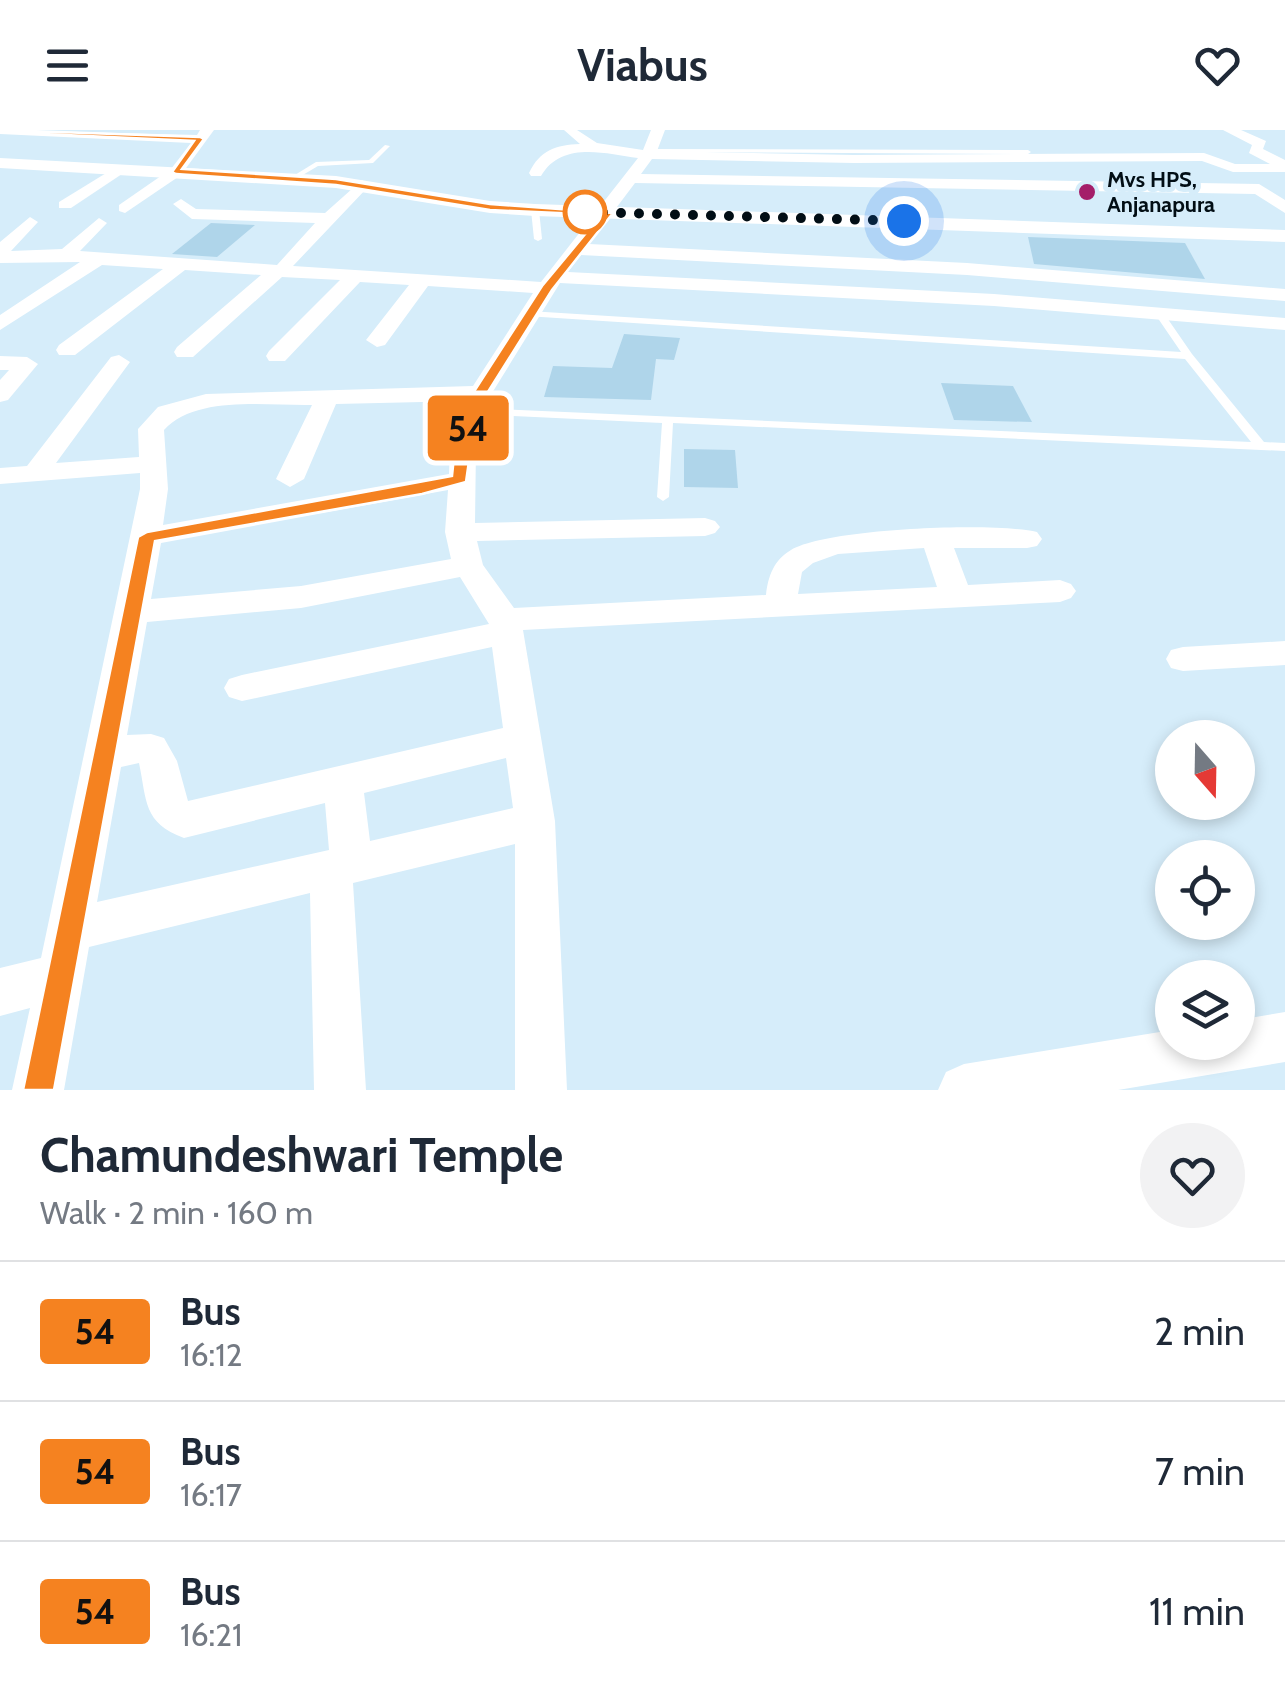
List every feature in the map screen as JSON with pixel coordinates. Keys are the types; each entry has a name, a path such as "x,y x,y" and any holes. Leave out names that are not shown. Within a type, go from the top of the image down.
{"street":[{"path":"1,130 204,134"},
{"path":"1230,130 1264,146"},
{"path":"570,132 598,149"},
{"path":"126,208 176,172 204,134"},
{"path":"1174,142 1233,168 1285,208"},
{"path":"1285,146 1254,150 1285,167"},
{"path":"536,173 540,160 550,152 598,149 962,177 1020,185 1285,190"},
{"path":"647,154 1214,158"},
{"path":"541,1090 535,820 505,626 464,549 460,479 476,402 551,282 608,213 647,154"},
{"path":"0,163 294,178 535,210 1285,236"},
{"path":"1233,168 1285,167"},
{"path":"1007,168 1020,185"},
{"path":"1119,168 1140,187"},
{"path":"1176,168 1200,188"},
{"path":"65,205 120,170"},
{"path":"1072,170 1082,186"},
{"path":"185,352 281,266 362,185"},
{"path":"181,204 192,214 329,218"},
{"path":"0,254 30,222"},
{"path":"0,324 83,257 99,223"},
{"path":"579,249 968,269 1285,295"},
{"path":"0,254 281,266 424,280 994,300 1285,321"},
{"path":"67,350 180,264"},
{"path":"277,356 356,274"},
{"path":"377,340 424,280"},
{"path":"1262,293 1285,321"},
{"path":"35,473 119,362"},
{"path":"0,363 28,364 0,395"},
{"path":"38,1090 147,537 154,489 151,429 158,418 180,406 206,401 327,398 476,402"},
{"path":"290,479 327,398"},
{"path":"0,476 150,464"},
{"path":"147,537 460,479"},
{"path":"130,612 301,597 464,549 704,527"},
{"path":"936,539 955,594"},
{"path":"782,604 783,580 791,566 808,553 870,541 1028,539"},
{"path":"242,688 505,626 782,604 1060,591"},
{"path":"1183,659 1285,653"},
{"path":"103,755 136,748 151,750 158,762 169,811 184,820 521,738"},
{"path":"340,1090 342,781"},
{"path":"70,930 535,820"},
{"path":"0,992 60,977"},
{"path":"964,1090 1285,1037"}],"lane":[{"path":"990,144 849,147 853,156 1028,152"},
{"path":"294,178 316,164 371,162 386,146"},
{"path":"535,210 538,239"},
{"path":"529,314 1188,356"},
{"path":"1160,314 1188,356 1260,446"},
{"path":"476,402 668,419 1285,447"},
{"path":"663,497 668,419"}],"building":[{"path":"211,223 255,225 217,257 172,254"},
{"path":"1028,237 1185,243 1205,279 1034,264"},
{"path":"624,334 680,338 674,360 656,359 651,400 544,397 553,366 612,368"},
{"path":"941,383 1013,386 1032,422 954,420"},
{"path":"684,449 735,450 738,488 684,487"}],"bus line":[{"name":"54","path":"0,130 200,139 176,172 336,182 490,207 608,213 546,288 489,385 480,393 463,447 460,479 147,537 38,1090"}],"place":[{"name":"Mvs HPS, Anjanapura","path":"1087,192"}],"route":[{"path":"585,212 904,221"}]}
